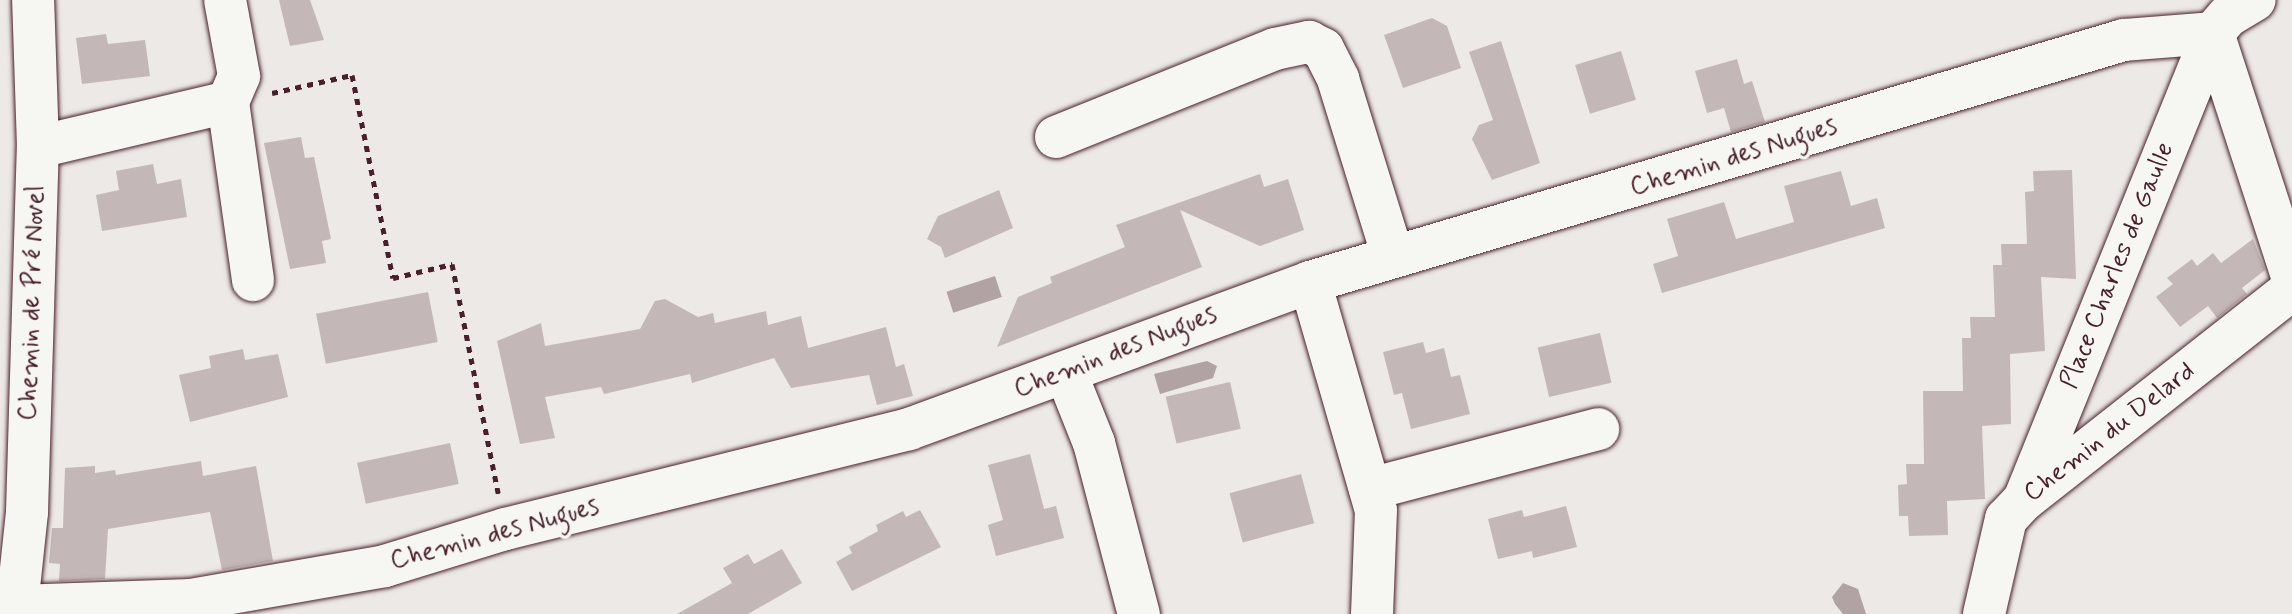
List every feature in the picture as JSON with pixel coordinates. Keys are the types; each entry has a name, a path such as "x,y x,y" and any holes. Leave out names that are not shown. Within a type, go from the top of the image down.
{"street":[{"name":"Chemin de Pré Novel","path":"14,610 27,512 38,147 18,72 33,0"},
{"path":"225,0 239,76 228,102 253,280"},
{"path":"2255,0 2228,16 2213,33 2292,276"},
{"name":"Chemin des Nugues","path":"14,610 191,600 385,566 505,529 909,429 1310,282 2124,40 2213,33"},
{"name":"Place Charles de Gaulle","path":"2024,500 2213,33"},
{"path":"1056,137 1275,49 1309,42 1323,49 1338,79 1393,257"},
{"path":"38,147 228,102"},
{"path":"1310,282 1376,510 1372,614"},
{"name":"Chemin du Delard","path":"1984,614 2006,519 2024,500 2292,289"},
{"path":"1066,373 1094,443 1139,614"},
{"path":"1370,489 1598,429"}],"path":[{"path":"228,102 352,75 393,278 452,264 505,529"}],"shaded area":[{"path":"995,276 1002,297 953,313 946,292"},
{"path":"1207,361 1217,366 1213,378 1160,394 1154,374"},
{"path":"1843,583 1858,589 1866,614 1843,614 1835,604 1832,597"}],"building":[{"path":"279,0 310,0 324,40 290,46"},
{"path":"1432,18 1447,26 1461,68 1403,88 1384,35"},
{"path":"106,34 108,44 145,40 150,76 82,84 76,38"},
{"path":"1501,41 1540,163 1492,180 1472,139 1479,125 1493,120 1469,52"},
{"path":"1621,51 1636,100 1590,114 1575,65"},
{"path":"1737,59 1744,84 1752,81 1765,122 1731,132 1724,108 1707,113 1695,71"},
{"path":"301,137 305,158 314,157 331,239 322,241 326,263 290,269 264,143"},
{"path":"153,164 157,184 181,179 187,217 102,231 96,195 119,190 116,171"},
{"path":"2072,170 2076,279 2041,277 2045,351 2010,354 2011,424 1982,426 1985,499 1947,501 1948,535 1909,536 1908,516 1899,516 1898,485 1907,484 1906,464 1924,464 1923,391 1963,391 1962,338 1971,338 1970,317 1995,317 1993,265 2002,265 2001,244 2027,244 2025,192 2034,191 2033,171"},
{"path":"1841,171 1851,206 1877,198 1885,228 1662,293 1653,264 1678,256 1667,219 1724,202 1736,239 1794,222 1784,186"},
{"path":"1260,174 1264,187 1288,179 1304,230 1260,246 1180,210 1202,267 997,347 1018,297 1052,283 1050,277 1125,247 1116,225"},
{"path":"999,190 1013,228 945,258 941,247 927,239 938,216"},
{"path":"2253,239 2265,270 2242,288 2247,294 2217,318 2208,306 2180,327 2156,297 2173,284 2167,278 2192,259 2197,266 2213,253 2221,263"},
{"path":"428,292 438,342 326,364 316,314"},
{"path":"665,299 698,317 713,313 715,323 766,311 768,325 801,316 808,348 886,327 896,367 904,364 913,396 877,405 869,375 791,388 774,358 692,383 690,374 604,394 601,387 545,397 555,438 520,444 497,341 541,323 545,346 640,329 655,301"},
{"path":"1600,333 1611,383 1549,397 1538,347"},
{"path":"1423,342 1426,353 1444,348 1451,377 1460,375 1470,414 1411,429 1402,393 1394,395 1383,352"},
{"path":"243,349 245,360 278,354 288,397 190,422 179,375 211,368 209,356"},
{"path":"1230,382 1241,429 1176,444 1166,397"},
{"path":"450,443 459,484 366,504 357,463"},
{"path":"1030,454 1044,509 1056,506 1064,538 996,556 988,525 1003,520 988,465"},
{"path":"201,461 203,476 256,466 273,561 222,570 210,512 108,529 105,579 59,581 60,564 49,563 52,528 63,528 65,468 95,466 95,473 115,470 116,475"},
{"path":"1301,474 1314,523 1243,542 1230,493"},
{"path":"1566,506 1577,547 1533,558 1532,551 1498,559 1488,519 1522,510 1524,517"},
{"path":"920,510 941,547 852,591 836,562 852,553 849,547 878,531 876,525 903,511 906,517"},
{"path":"782,549 802,583 748,614 677,614 732,583 723,568 748,554 754,564"}]}
